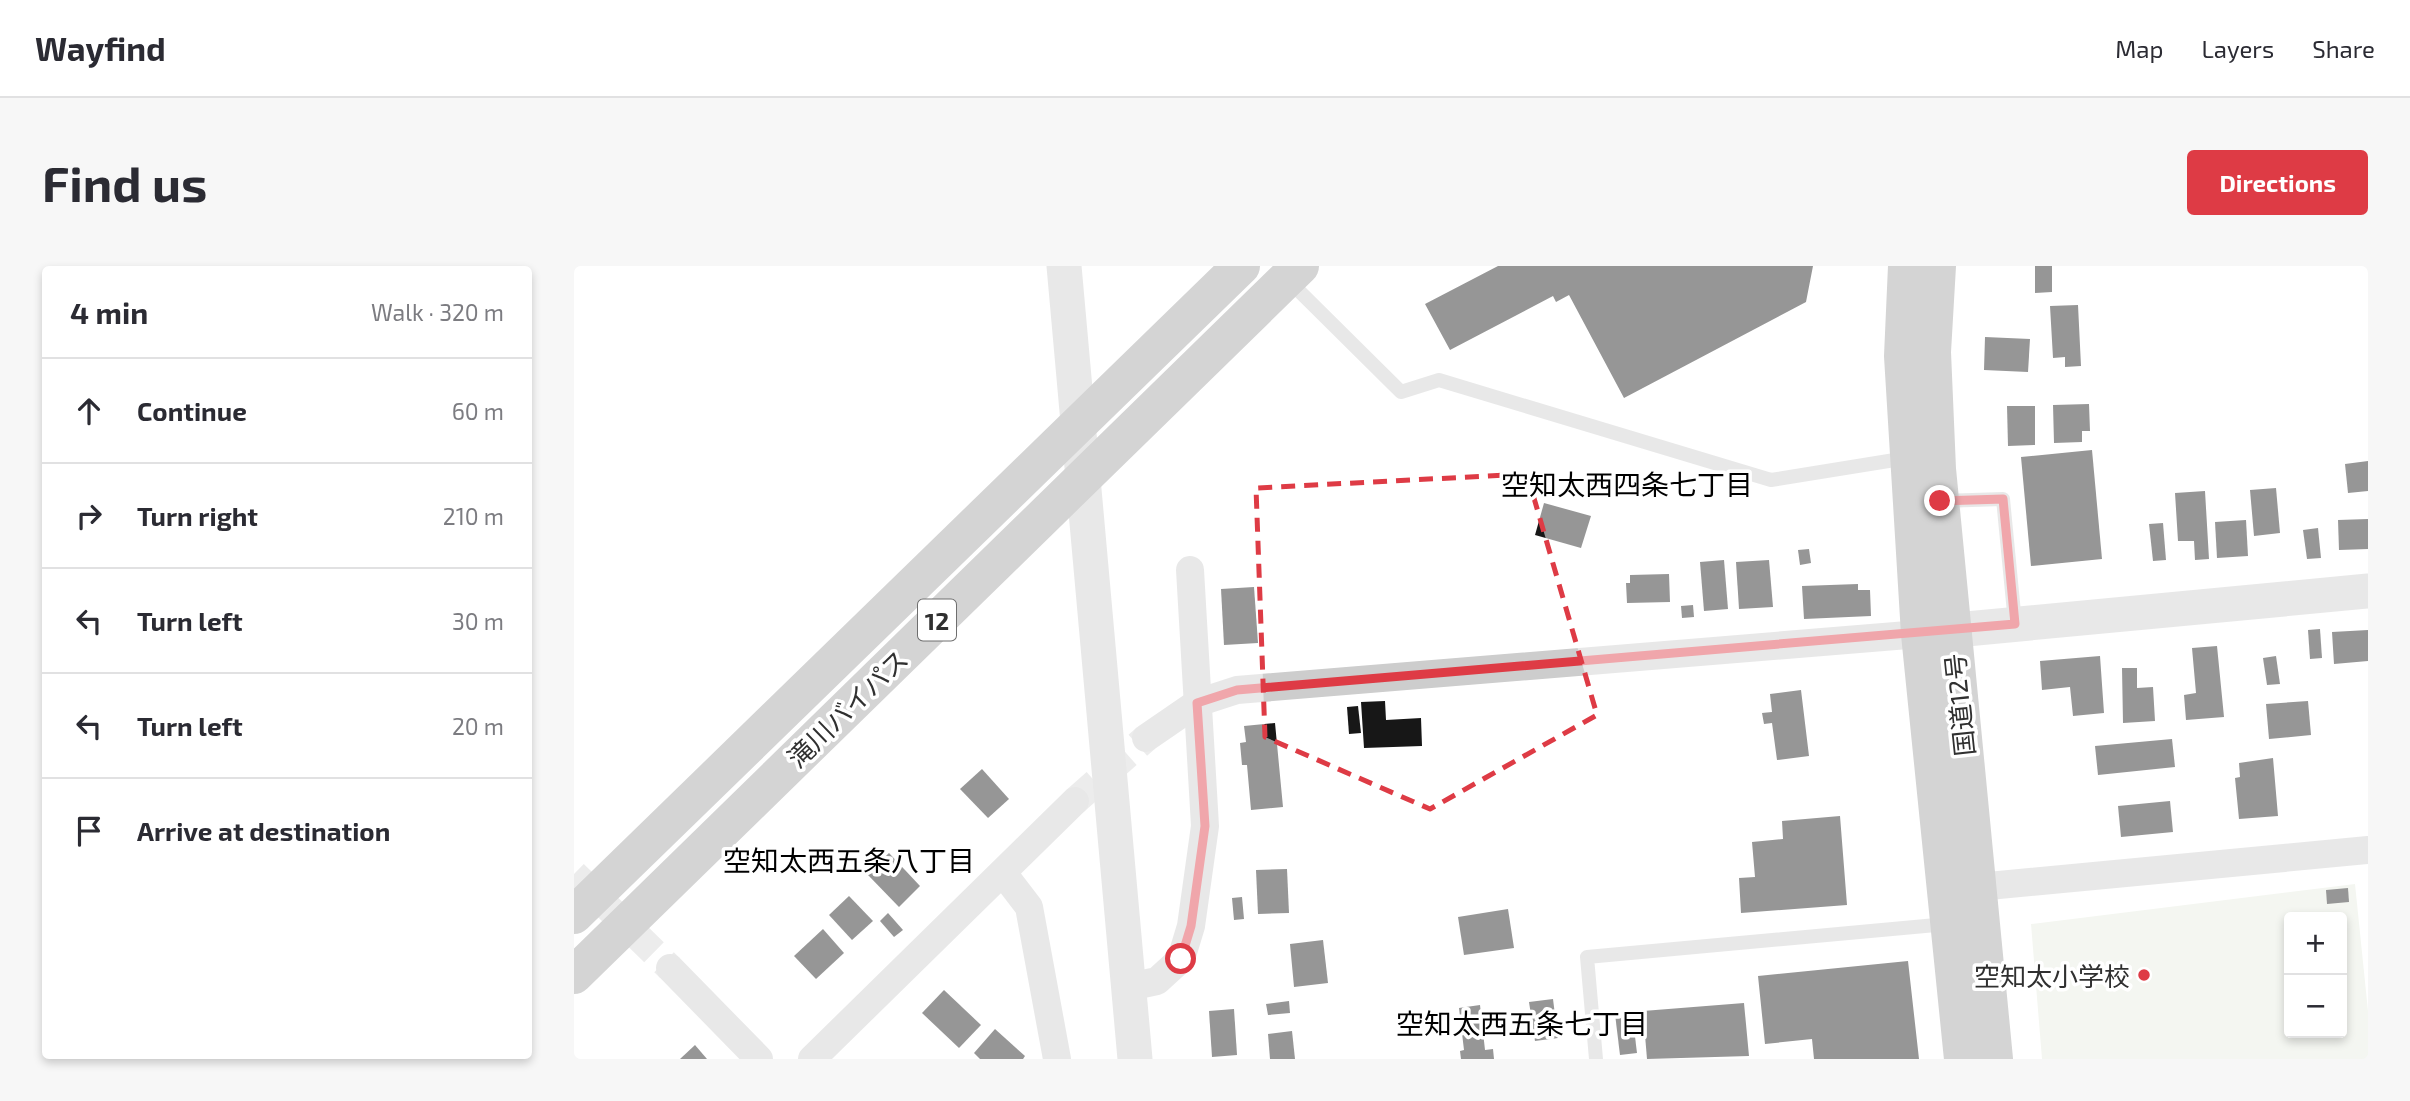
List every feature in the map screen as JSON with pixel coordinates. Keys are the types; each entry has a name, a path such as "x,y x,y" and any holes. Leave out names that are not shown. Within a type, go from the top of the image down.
{"highway":[{"name":"滝川バイパス","path":"574,915 1241,266"},
{"name":"国道12号","path":"1907,266 1903,356 1909,458 1978,887 1994,1059"},
{"name":"国道12号","path":"1937,266 1933,352 1940,501 1936,632 1949,924 1963,1059"},
{"name":"滝川バイパス","path":"574,975 1083,478 1288,270"}],"street":[{"path":"1063,266 1135,1059"},
{"path":"1129,987 1157,982 1181,959 1191,926 1205,826 1190,570"},
{"path":"1146,738 1197,703 1237,690 1936,632 2368,591"},
{"path":"812,1059 1075,801"},
{"path":"1978,887 2368,850"},
{"path":"1003,873 1029,907 1057,1059"},
{"path":"670,968 759,1059"}],"lane":[{"path":"1288,270 1401,392 1439,380 1771,480 1909,458"},
{"path":"1940,501 2003,499 2015,624"},
{"path":"1596,1059 1587,957 1949,924"}],"highlighted area":[{"path":"1527,474 1597,715 1430,809 1265,737 1256,488"}],"shaded area":[{"name":"空知太小学校","path":"2355,884 2368,1011 2368,1059 2042,1059 2031,924"}],"building":[{"path":"1498,266 1813,266 1806,302 1624,398 1569,295 1556,302 1553,296 1450,350 1425,304"},
{"path":"2035,266 2052,266 2052,292 2035,293"},
{"path":"2078,305 2081,366 2065,367 2065,357 2053,358 2050,306"},
{"path":"1985,337 2030,339 2028,372 1984,370"},
{"path":"2089,404 2090,431 2082,431 2082,442 2054,443 2053,405"},
{"path":"2007,406 2035,406 2035,445 2008,446"},
{"path":"2092,450 2102,559 2031,566 2021,457"},
{"path":"2368,461 2368,491 2348,493 2345,464"},
{"path":"2276,488 2280,533 2254,536 2250,490"},
{"path":"2205,491 2209,559 2195,560 2194,541 2178,541 2175,493"},
{"path":"1544,503 1591,516 1581,548 1535,535"},
{"path":"2368,519 2368,549 2339,550 2338,520"},
{"path":"2246,520 2248,556 2217,558 2215,522"},
{"path":"2163,523 2166,560 2153,561 2149,524"},
{"path":"2318,528 2321,558 2307,559 2303,530"},
{"path":"1809,549 1811,563 1800,565 1798,550"},
{"path":"1724,560 1728,609 1704,611 1700,562"},
{"path":"1769,560 1773,607 1739,609 1736,562"},
{"path":"1669,574 1670,602 1627,603 1626,583 1630,583 1630,575"},
{"path":"1858,584 1858,590 1870,590 1871,616 1804,619 1802,586"},
{"path":"1254,587 1258,643 1224,645 1221,589"},
{"path":"1693,605 1694,617 1682,618 1681,606"},
{"path":"2320,629 2322,658 2310,659 2308,630"},
{"path":"2368,630 2368,661 2334,664 2332,632"},
{"path":"2217,646 2224,717 2186,720 2184,695 2196,693 2192,648"},
{"path":"2100,656 2104,713 2073,716 2070,687 2042,690 2040,661"},
{"path":"2276,656 2280,684 2267,685 2263,658"},
{"path":"2122,668 2137,668 2137,688 2153,687 2155,721 2123,723"},
{"path":"1801,690 1809,756 1777,760 1772,723 1764,724 1762,713 1772,712 1770,694"},
{"path":"1385,701 1386,720 1421,718 1422,746 1364,748 1361,702"},
{"path":"2308,701 2311,735 2269,739 2266,704"},
{"path":"1358,706 1361,733 1349,734 1347,707"},
{"path":"1275,723 1283,807 1251,810 1247,765 1242,765 1240,743 1246,742 1244,726"},
{"path":"2172,739 2175,767 2098,775 2095,746"},
{"path":"2273,758 2278,816 2239,819 2235,778 2240,777 2239,763"},
{"path":"982,769 1009,799 988,818 960,789"},
{"path":"2170,801 2173,832 2121,837 2118,806"},
{"path":"1840,816 1847,905 1741,913 1739,878 1755,877 1752,842 1783,839 1782,821"},
{"path":"889,853 920,886 899,907 867,874"},
{"path":"1287,869 1289,913 1258,914 1256,870"},
{"path":"2348,888 2349,902 2327,904 2326,890"},
{"path":"849,896 873,921 852,940 829,915"},
{"path":"1242,897 1244,919 1234,920 1232,898"},
{"path":"1508,909 1514,948 1464,955 1458,917"},
{"path":"888,913 903,930 894,937 880,921"},
{"path":"823,929 844,953 816,979 794,956"},
{"path":"1323,940 1328,983 1294,987 1290,944"},
{"path":"1908,961 1919,1059 1814,1059 1812,1039 1765,1044 1758,976"},
{"path":"944,990 981,1025 959,1048 922,1013"},
{"path":"1553,999 1558,1038 1535,1041 1529,1002"},
{"path":"1289,1001 1290,1013 1268,1015 1266,1004"},
{"path":"1744,1003 1749,1056 1647,1059 1643,1011"},
{"path":"1480,1005 1485,1050 1493,1049 1494,1059 1461,1059 1460,1051 1464,1050 1459,1008"},
{"path":"1234,1009 1237,1055 1212,1057 1209,1011"},
{"path":"1632,1012 1637,1053 1620,1055 1615,1014"},
{"path":"995,1029 1025,1056 1023,1059 980,1059 974,1053"},
{"path":"1292,1031 1295,1059 1270,1059 1268,1034"},
{"path":"695,1045 707,1059 680,1059"}],"tunnel":[{"path":"1075,801 1146,738"},
{"path":"574,874 670,968"}],"place":[{"name":"空知太小学校","path":"2144,975"}],"district":[{"name":"空知太西四条七丁目","path":"1627,484"},
{"name":"空知太西五条八丁目","path":"849,860"},
{"name":"空知太西五条七丁目","path":"1522,1023"}],"route":[{"path":"1181,959 1191,926 1205,826 1197,703 1237,690 2015,624 2003,499 1940,501"}]}
